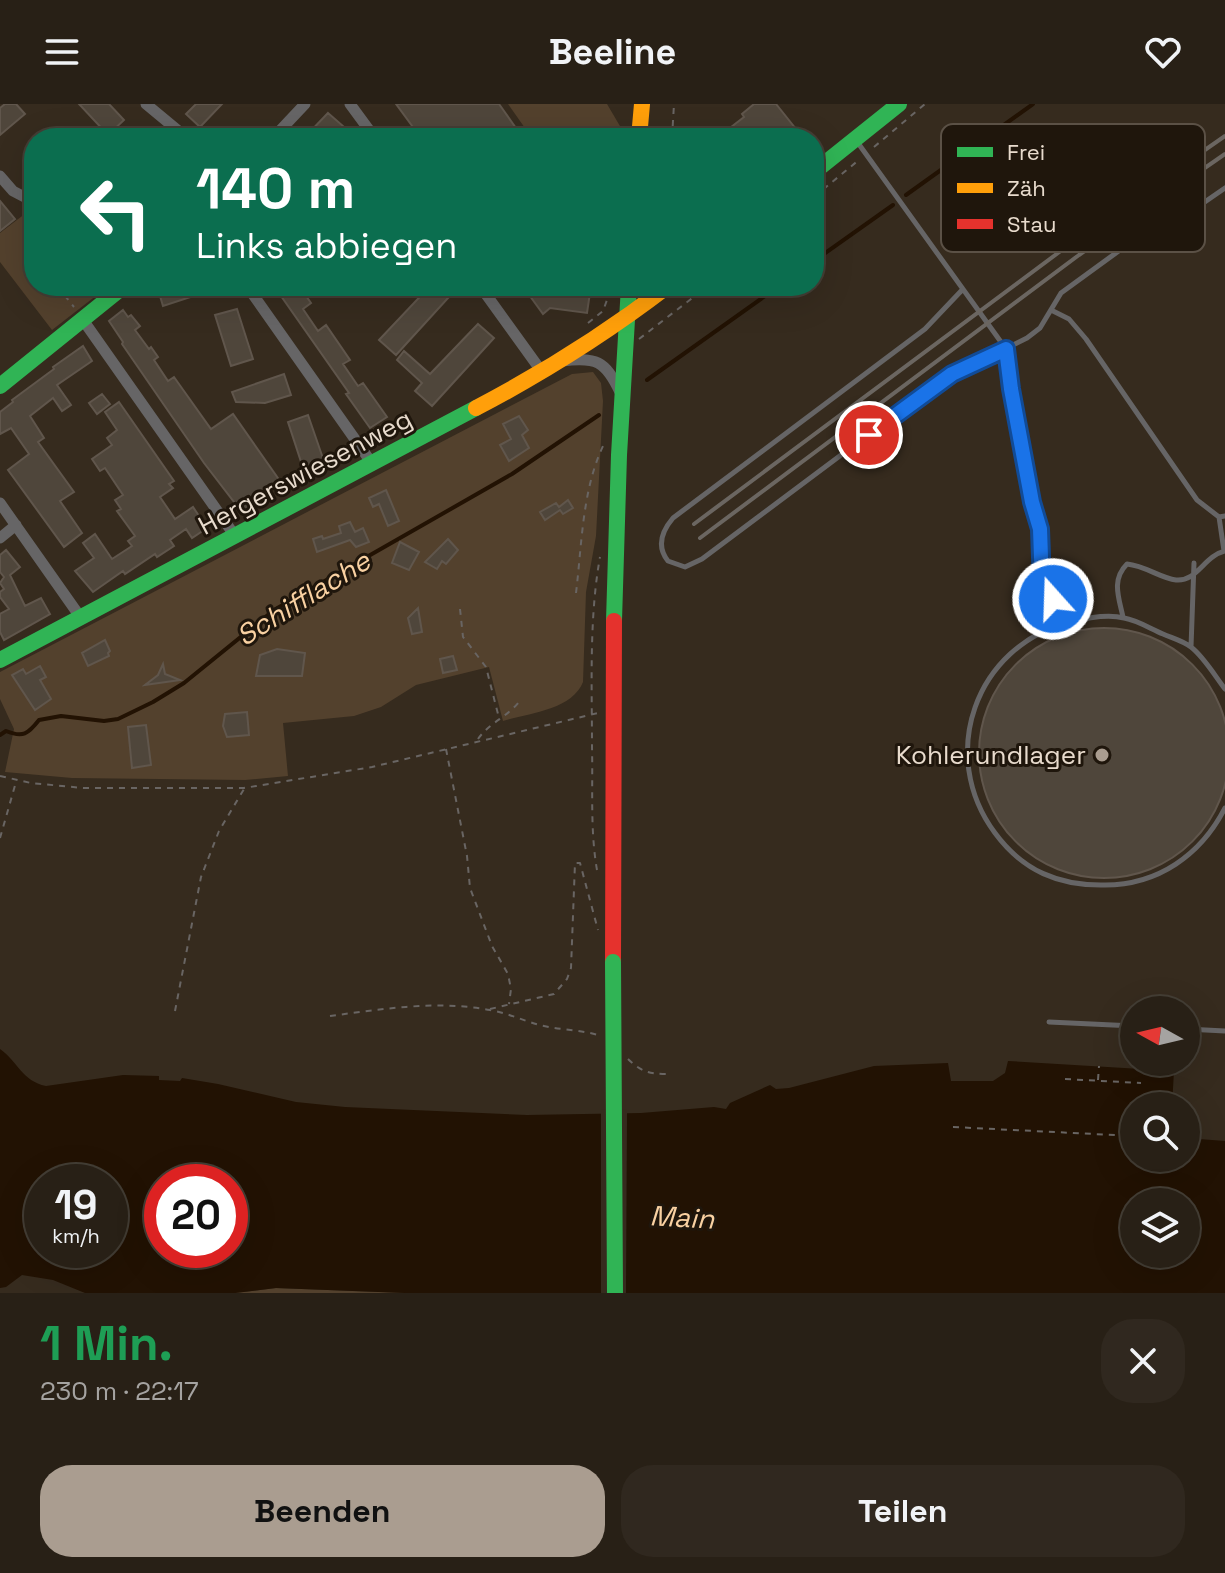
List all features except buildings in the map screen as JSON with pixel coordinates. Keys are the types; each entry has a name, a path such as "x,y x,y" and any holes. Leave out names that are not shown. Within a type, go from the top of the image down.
{"main road":[{"path":"640,128 642,104"},
{"path":"824,164 899,104"},
{"path":"0,386 79,314 106,296"},
{"path":"615,1293 612,710 628,296"},
{"name":"Hergerswiesenweg","path":"0,660 371,462 447,425 542,372 655,296"}],"street":[{"path":"146,104 175,128"},
{"path":"282,128 305,104"},
{"path":"350,104 368,128"},
{"path":"0,176 24,198"},
{"path":"254,296 371,462"},
{"path":"487,296 542,372"},
{"path":"79,314 235,536"},
{"path":"557,362 579,359 599,362 611,375 622,397"},
{"path":"0,503 81,618"},
{"path":"0,538 16,525"}],"lane":[{"path":"855,139 1006,349 1032,502 1040,529 1042,585 1053,599 1086,619"},
{"path":"1205,202 1225,188"},
{"path":"963,289 925,329 673,518 662,537 662,554 668,561 685,567 702,559 940,381 1006,349 1040,328 1056,300 1069,287 1117,252"},
{"path":"1051,310 1069,319 1086,339 1197,500 1222,516 1224,551 1212,555 1194,575 1177,580 1144,566 1127,564 1118,572 1116,588 1123,617"},
{"path":"1191,647 1194,563"},
{"path":"1225,689 1191,647 1123,617 1086,619 1055,626 1024,643 1000,664 982,689 970,719 966,756 973,790 986,821 1007,849 1051,879 1096,886 1127,885 1155,876 1190,856 1212,833 1225,808"},
{"path":"1049,1022 1120,1025"},
{"path":"1200,1030 1225,1031"}],"path":[{"path":"673,128 674,104"},
{"path":"65,296 79,314"},
{"path":"587,324 606,307 609,296"},
{"path":"625,348 650,333 696,296"},
{"path":"576,593 593,470 609,436 608,451"},
{"path":"597,870 593,838 592,714 595,589 600,557"},
{"path":"460,609 463,637 486,667 499,718"},
{"path":"477,740 485,728 512,711 519,702"},
{"path":"0,776 83,788 244,788 342,773 592,714"},
{"path":"445,748 467,856 470,888 492,946 508,974 511,989 509,1004"},
{"path":"0,838 16,780"},
{"path":"175,1011 201,877 219,831 244,788"},
{"path":"489,1009 554,994 567,979 571,968 575,863 580,863 595,924 601,935 601,923"},
{"path":"330,1016 391,1008 460,1006 489,1009 539,1025 597,1034"},
{"path":"621,1052 637,1069 651,1074 666,1074"},
{"path":"1098,1081 1099,1066"},
{"path":"1065,1079 1141,1083"},
{"path":"953,1127 1120,1135"}],"shaded area":[{"path":"508,104 607,104 621,128 525,128"},
{"path":"24,215 24,293 0,262 0,233"},
{"path":"26,296 96,296 52,330"},
{"path":"593,372 601,383 603,401 596,536 586,592 583,682 570,699 549,709 503,721 489,667 416,685 381,707 354,716 283,723 288,776 245,780 72,778 5,772 14,729 0,699 0,672 572,374"},
{"path":"276,1288 405,1293 235,1293"}],"water":[{"name":"Main","path":"0,1049 26,1076 46,1086 123,1075 159,1076 159,1080 180,1081 182,1078 296,1102 527,1115 726,1109 730,1103 770,1085 776,1089 789,1088 874,1066 948,1063 951,1081 993,1081 1005,1073 1008,1061 1120,1068 1120,1076 1174,1076 1173,1092 1120,1092 1120,1172 1200,1172 1200,1139 1225,1141 1225,1293 405,1293 276,1288 235,1293 85,1293 53,1280 22,1275 0,1288"}],"pier":[{"path":"627,1109 626,1293 601,1293 601,1110"}],"waterway":[{"name":"Schifflache","path":"1005,124 1033,104"},
{"name":"Schifflache","path":"906,195 941,170"},
{"name":"Schifflache","path":"824,254 893,205"},
{"name":"Schifflache","path":"647,380 765,296"},
{"name":"Schifflache","path":"0,735 6,731 25,733 39,720 61,716 104,721 118,719 153,702 184,683 274,610 512,474 599,415"}],"railway":[{"path":"1205,150 1225,136"},
{"path":"1205,168 1225,154"},
{"path":"694,524 1059,252"},
{"path":"700,538 1083,252"}],"traffic: fast":[{"path":"824,164 899,104"},
{"path":"0,386 112,296"},
{"path":"614,621 628,296"},
{"path":"0,660 476,408"},
{"path":"613,962 615,1293"}],"traffic: slow":[{"path":"640,128 642,104"},
{"path":"476,408 575,351 654,296"}],"traffic: jam":[{"path":"613,962 614,621"}],"place":[{"name":"Kohlerundlager","path":"1102,755"}],"route":[{"path":"869,435 940,381 1006,349 1032,502 1040,529 1042,585 1053,599"}]}
